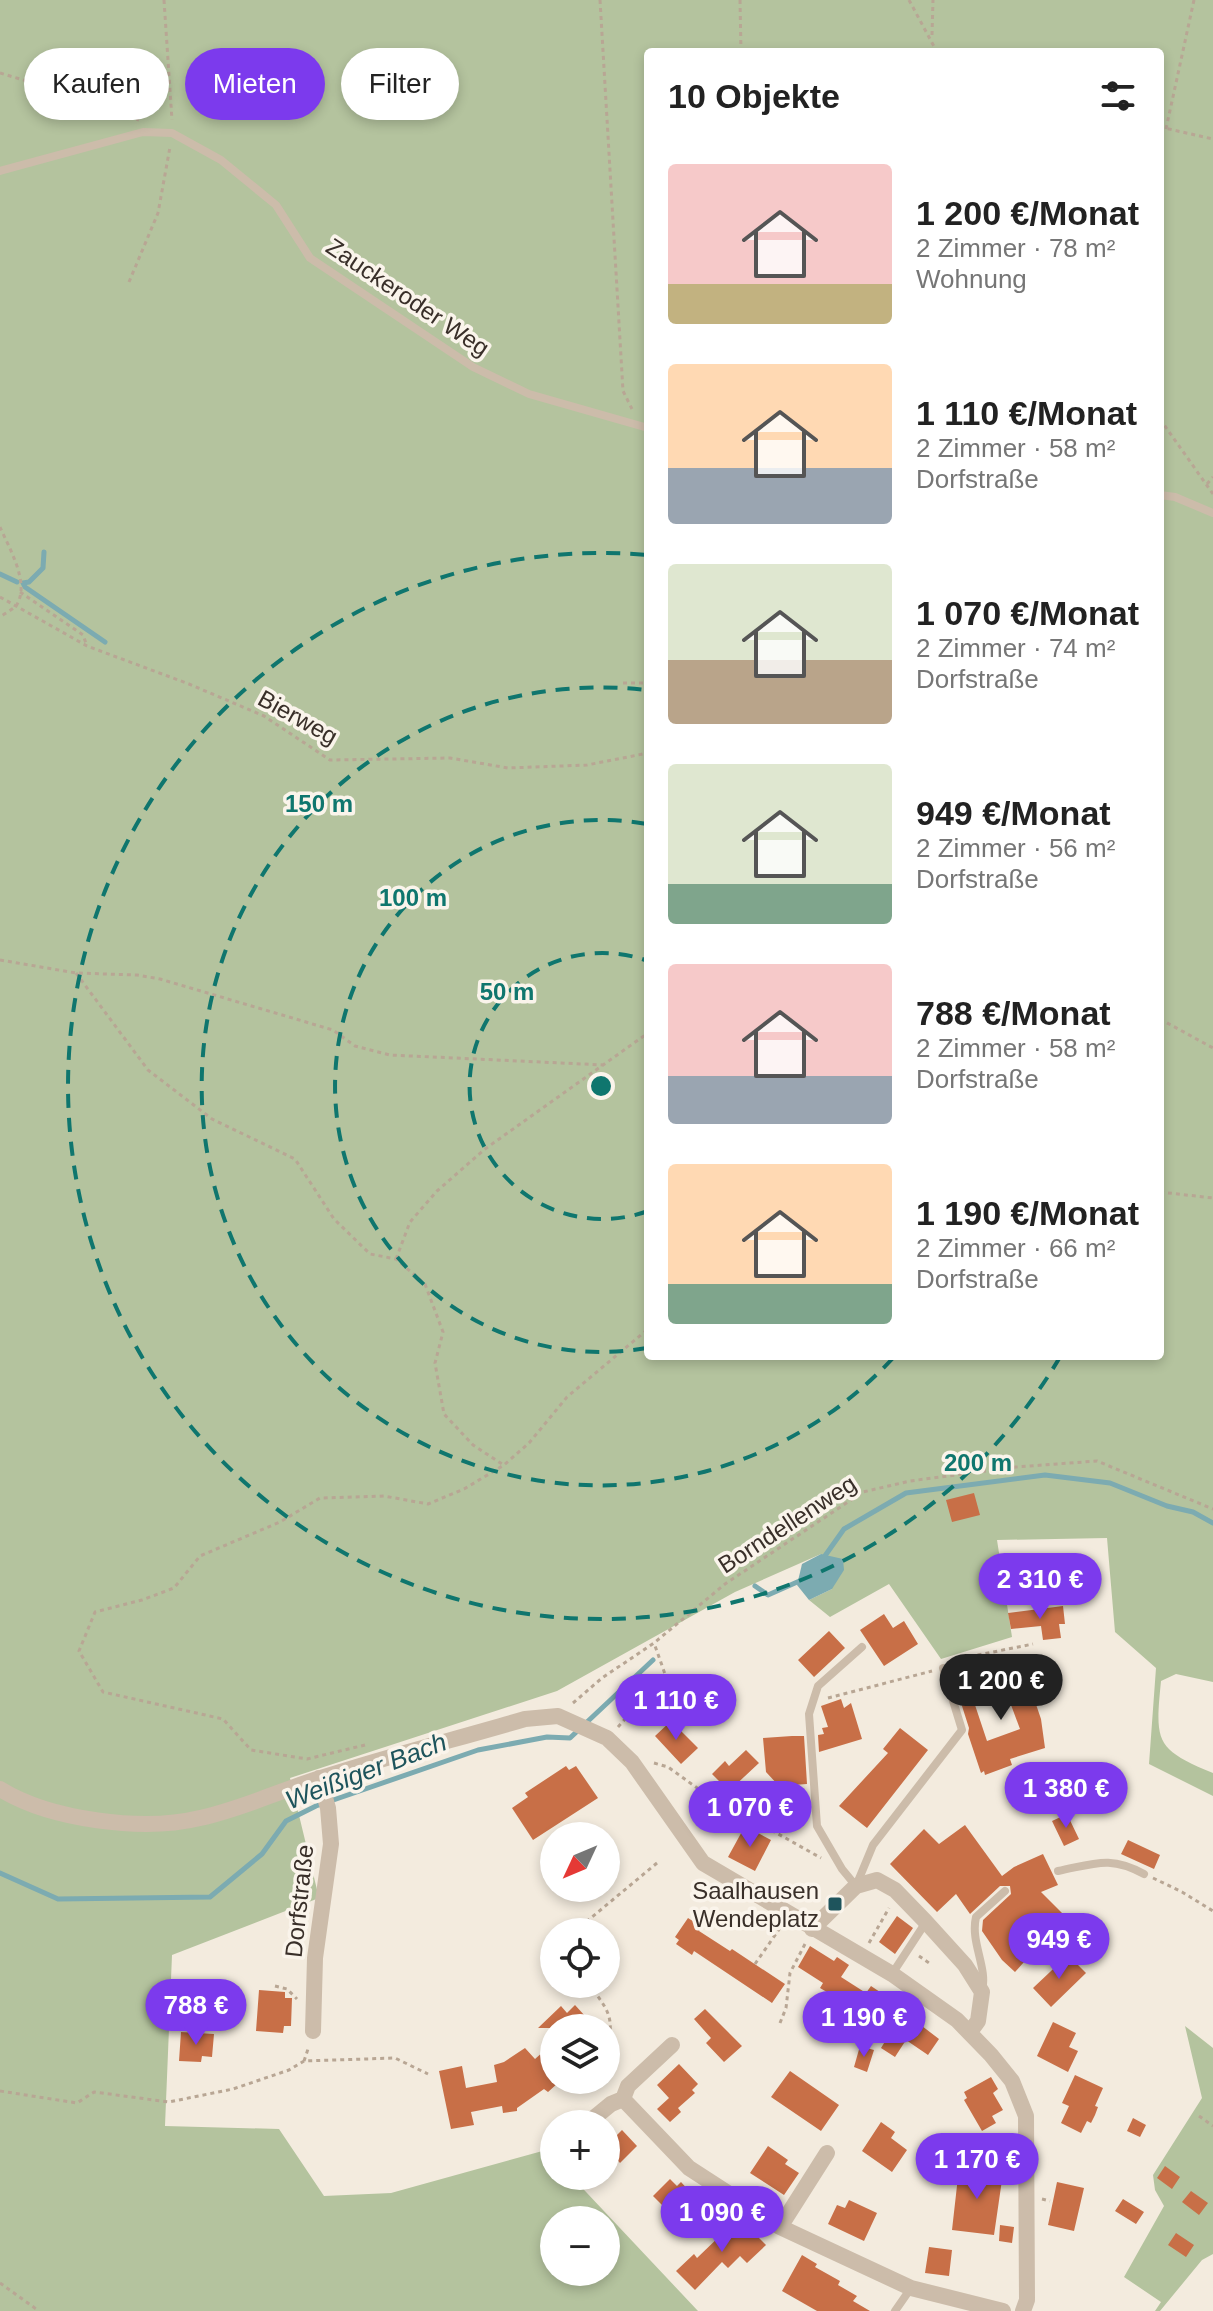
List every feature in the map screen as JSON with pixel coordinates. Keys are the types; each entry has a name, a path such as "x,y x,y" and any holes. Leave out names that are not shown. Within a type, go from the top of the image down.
{"street":[{"path":"0,1789 15,1799 50,1810 91,1819 145,1824 198,1819 250,1804 319,1778 525,1719 561,1718 600,1734 632,1762 703,1863 892,1974 957,2020 1012,2081 1026,2116 1027,2300 1022,2311"},
{"name":"Dorfstraße","path":"313,2031 315,1958 331,1844 326,1803 319,1778"},
{"path":"812,1929 856,1886 877,1880 895,1890 965,1965 982,1992 978,2021 970,2032"},
{"path":"604,2110 623,2099 628,2086 672,2045"},
{"path":"623,2099 689,2168 780,2227 911,2288 1003,2311"},
{"path":"780,2227 827,2153"}],"lane":[{"path":"0,171 143,132 172,133"},
{"name":"Zauckeroder Weg","path":"172,133 221,160 276,205 310,258 473,367 529,394 644,427"},
{"path":"1164,496 1213,513"},
{"path":"862,1647 818,1686 809,1714 817,1826 842,1869 856,1886 873,1845 962,1730 943,1668"},
{"path":"1058,1871 1106,1862 1125,1863 1144,1874"},
{"path":"982,1992 985,1981 975,1942 976,1917 1005,1891"},
{"path":"892,1974 926,1922"},
{"path":"895,2311 911,2288"}],"path":[{"path":"129,282 158,213 172,133 164,0"},
{"path":"600,0 623,391 644,427"},
{"path":"740,0 741,48"},
{"path":"909,0 935,48"},
{"path":"931,39 933,0"},
{"path":"1194,0 1166,129 1213,139"},
{"path":"0,73 70,94 143,122"},
{"path":"1164,425 1213,494"},
{"path":"1207,484 1213,477"},
{"path":"0,527 19,571 20,592 15,606 0,617"},
{"path":"20,592 83,635 87,646"},
{"name":"Bierweg","path":"0,597 87,646 264,716 330,760 450,758 508,768 587,765 644,754"},
{"path":"623,683 644,683"},
{"path":"0,960 76,973 160,979 333,1030 355,1046 390,1055 604,1065"},
{"path":"76,973 148,1070 212,1119 295,1159 334,1219 370,1254 396,1259 425,1284 443,1332 435,1363 444,1414 473,1445 504,1465"},
{"path":"1164,1021 1213,1048"},
{"path":"396,1259 410,1222 437,1191 485,1149 644,1036"},
{"path":"1164,1192 1213,1198"},
{"path":"371,1744 307,1759 251,1750 223,1719 103,1692 79,1651 95,1612 174,1588 200,1556 280,1522 320,1498 384,1496 428,1504 464,1489 504,1465 529,1443 567,1397 644,1332"},
{"name":"Borndellenweg","path":"561,1718 602,1678 654,1643 725,1584 863,1492 910,1481 1097,1461 1213,1509"},
{"path":"600,1734 631,1714 665,1674 654,1643"},
{"path":"813,1702 943,1668 973,1656 1033,1644"},
{"path":"650,1762 668,1767 700,1790 842,1869"},
{"path":"591,1918 657,1863"},
{"path":"1144,1874 1213,1911"},
{"path":"860,1956 883,1921 895,1890"},
{"path":"755,1964 788,1914"},
{"path":"780,2023 786,2008 790,1973 812,1929"},
{"path":"918,1955 929,1963"},
{"path":"275,1986 287,1989 301,2004"},
{"path":"0,2091 77,2103 94,2092 169,2102 233,2089 289,2070 304,2061 395,2058 428,2074"},
{"path":"1199,2116 1213,2126"},
{"path":"0,2283 39,2311"}],"green space":[{"path":"0,0 1213,0 1213,1682 1176,1674 1161,1681 1158,1718 1163,1741 1169,1749 1213,1773 1213,1796 1149,1764 1156,1668 1115,1632 1107,1538 997,1540 1012,1637 941,1659 889,1584 830,1617 809,1600 832,1589 821,1554 735,1592 557,1691 290,1778 319,1898 172,1955 165,2126 279,2129 324,2196 391,2193 540,2152 540,2190 584,2190 599,2206 540,2206 540,2286 620,2286 620,2228 698,2311 0,2311"},
{"path":"1185,2026 1213,2048 1213,2254 1202,2260 1160,2311 1155,2311 1161,2302 1124,2277 1164,2206 1155,2190 1153,2175 1202,2098"}],"water":[{"path":"821,1554 843,1559 844,1570 832,1589 809,1600 797,1585 802,1564"}],"building":[{"path":"974,1493 980,1515 952,1522 946,1500"},
{"path":"1063,1606 1065,1624 1059,1624 1061,1638 1043,1640 1041,1626 1011,1629 1008,1613"},
{"path":"884,1614 893,1628 904,1621 918,1644 884,1666 860,1630"},
{"path":"829,1631 845,1648 814,1677 798,1660"},
{"path":"996,1670 1004,1692 974,1702 987,1741 1020,1729 1004,1686 1027,1678 1041,1719 1045,1748 1010,1759 1012,1765 985,1775 984,1771 981,1773 968,1734 969,1728 955,1684"},
{"path":"841,1699 844,1708 851,1703 862,1739 819,1752 818,1735 824,1734 822,1728 828,1727 821,1706"},
{"path":"671,1721 698,1748 681,1764 655,1736"},
{"path":"900,1728 928,1750 867,1828 839,1806 888,1753 883,1749"},
{"path":"804,1736 807,1784 779,1786 766,1772 763,1738"},
{"path":"746,1750 759,1763 729,1791 712,1774 725,1761 729,1766"},
{"path":"566,1766 569,1770 576,1766 598,1798 561,1822 540,1822 540,1835 533,1840 512,1808 528,1797 525,1793"},
{"path":"790,1806 804,1812 795,1831 781,1824"},
{"path":"1067,1814 1079,1839 1064,1846 1052,1821"},
{"path":"965,1825 1002,1876 1043,1854 1058,1885 1041,1892 1086,1937 1068,1955 1048,1935 1015,1972 1002,1960 982,1931 983,1920 1011,1894 1010,1886 1000,1886 970,1914 956,1894 937,1912 890,1864 924,1829 939,1844"},
{"path":"745,1826 771,1840 755,1871 728,1857"},
{"path":"1128,1840 1160,1855 1154,1869 1121,1854"},
{"path":"897,1916 913,1928 895,1954 879,1942"},
{"path":"688,1918 702,1927 699,1931 785,1984 772,2003 694,1951 692,1955 676,1944 679,1940 675,1937"},
{"path":"810,1946 834,1961 837,1957 849,1965 841,1977 866,1993 871,1986 939,2039 928,2055 906,2040 895,2057 881,2048 892,2030 820,1988 823,1983 798,1967"},
{"path":"1068,1955 1086,1973 1051,2007 1033,1988"},
{"path":"259,1990 285,1992 285,1998 292,1998 291,2026 284,2026 283,2033 256,2031"},
{"path":"575,2005 583,2014 553,2014 561,2006 567,2013"},
{"path":"705,2009 742,2046 724,2062 706,2043 711,2038 694,2019"},
{"path":"1053,2022 1076,2033 1069,2047 1078,2051 1068,2072 1037,2056"},
{"path":"181,2032 214,2034 212,2057 202,2056 201,2062 179,2061"},
{"path":"860,2046 874,2050 867,2072 854,2067"},
{"path":"525,2048 535,2059 540,2055 540,2092 517,2111 503,2113 502,2106 471,2112 474,2125 451,2129 439,2071 462,2066 466,2088 497,2082 494,2065"},
{"path":"679,2064 698,2084 692,2090 695,2093 678,2108 681,2112 670,2122 657,2109 669,2098 657,2085"},
{"path":"790,2071 839,2105 821,2131 771,2097"},
{"path":"1075,2075 1103,2088 1095,2106 1098,2107 1095,2115 1091,2123 1087,2121 1081,2133 1061,2123 1069,2106 1062,2103"},
{"path":"991,2077 998,2089 993,2093 1003,2110 992,2116 996,2123 982,2131 964,2100 967,2098 964,2092"},
{"path":"1133,2118 1146,2125 1140,2137 1127,2131"},
{"path":"881,2122 895,2132 891,2138 907,2150 892,2172 862,2151"},
{"path":"622,2130 637,2146 620,2163"},
{"path":"768,2146 788,2160 785,2164 799,2173 784,2195 750,2173"},
{"path":"1165,2166 1180,2177 1172,2189 1157,2178"},
{"path":"959,2168 1003,2173 994,2235 952,2230"},
{"path":"670,2179 677,2186 681,2182 691,2193 688,2196 694,2203 677,2220 653,2196"},
{"path":"1057,2182 1084,2188 1074,2231 1048,2225"},
{"path":"1191,2191 1208,2203 1199,2215 1182,2202"},
{"path":"1123,2199 1144,2212 1136,2224 1115,2211"},
{"path":"849,2200 877,2213 864,2241 828,2224 837,2205 845,2208"},
{"path":"741,2220 766,2245 747,2263 740,2256 728,2268 722,2262 695,2290 676,2271 694,2254 697,2258 724,2232 727,2235"},
{"path":"1000,2225 1014,2227 1012,2243 999,2241"},
{"path":"1176,2233 1194,2245 1186,2257 1168,2245"},
{"path":"929,2247 952,2250 949,2276 925,2273"},
{"path":"802,2255 817,2264 815,2267 840,2281 838,2285 857,2296 853,2301 870,2311 817,2311 782,2291"}],"waterway":[{"path":"44,552 43,568 29,582 23,583 25,587 105,642"},
{"path":"0,574 17,582"},
{"name":"Weißiger Bach","path":"822,1560 844,1529 906,1493 1045,1475 1110,1483 1167,1506 1193,1512 1213,1523"},
{"name":"Weißiger Bach","path":"755,1586 768,1595 804,1579"},
{"name":"Weißiger Bach","path":"0,1873 58,1899 210,1897 262,1854 286,1821 316,1806 478,1750 547,1737 570,1738 653,1660"}],"place":[{"name":"Saalhausen Wendeplatz","path":"835,1904"}]}
